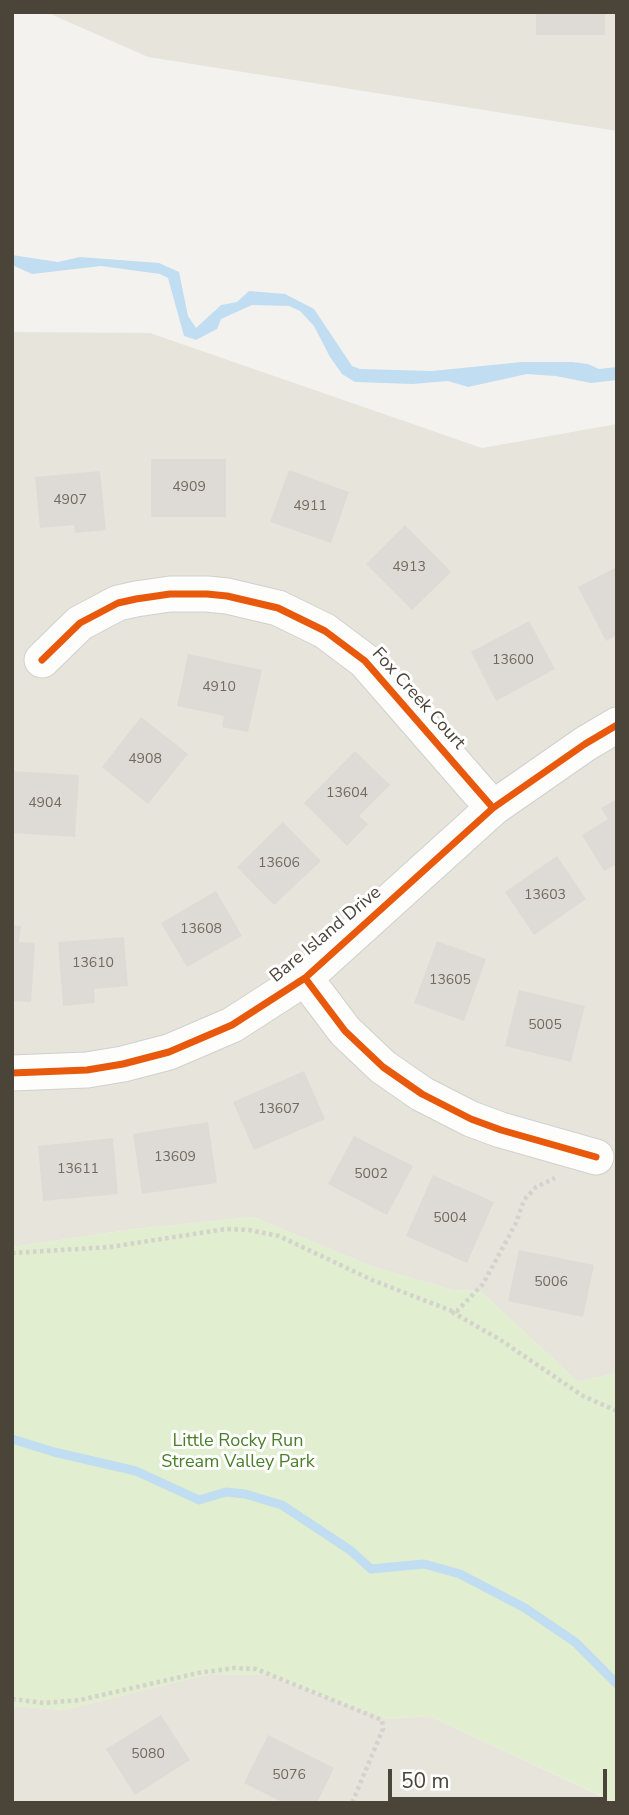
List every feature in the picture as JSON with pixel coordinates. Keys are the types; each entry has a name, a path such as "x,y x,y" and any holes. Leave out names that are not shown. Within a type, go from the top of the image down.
{"street":[{"name":"Fox Creek Court","path":"42,660 80,623 118,603 136,599 170,594 206,594 278,608 325,631 365,661 493,808"},
{"name":"Bare Island Drive","path":"12,1073 87,1070 123,1064 169,1052 232,1025 305,978 493,808 617,725"},
{"path":"305,978 345,1031 383,1067 422,1094 471,1119 500,1130 596,1157"}],"path":[{"path":"452,1311 457,1311 483,1284 516,1223 524,1200 536,1187 596,1157"},
{"path":"12,1253 110,1247 226,1228 249,1230 288,1240 372,1280 452,1311 583,1396 617,1411"},
{"path":"12,1699 44,1703 80,1700 198,1673 234,1668 256,1669 382,1720 383,1729 352,1803"}],"shaded area":[{"path":"46,12 617,12 617,131 148,57"},
{"path":"12,332 150,333 482,448 617,424 617,1373 578,1382 480,1291 453,1290 373,1267 253,1217 135,1229 12,1247"},
{"path":"210,1674 265,1675 386,1719 429,1716 616,1803 12,1803 12,1706 64,1710"}],"green space":[{"name":"Little Rocky Run Stream Valley Park","path":"253,1217 373,1267 453,1290 480,1291 578,1382 617,1373 617,1803 429,1716 386,1719 265,1675 210,1674 64,1710 12,1706 12,1247 135,1229"}],"water":[{"path":"12,255 58,262 80,257 159,263 179,272 188,316 196,328 221,305 237,302 249,291 285,294 314,309 352,366 360,369 432,371 522,362 572,362 599,369 617,367 617,380 591,383 527,374 468,387 448,381 413,384 355,382 342,374 314,326 300,311 289,306 252,305 221,319 217,329 196,340 184,336 168,278 160,274 101,266 32,274 12,265"}],"building":[{"path":"536,12 605,12 605,35 536,35"},
{"path":"151,459 226,459 226,517 151,517"},
{"path":"289,470 349,492 331,543 270,522"},
{"path":"100,471 106,530 75,533 74,525 40,528 35,477"},
{"path":"405,525 451,572 412,610 366,564"},
{"path":"617,567 617,635 606,641 578,587"},
{"path":"529,621 555,669 496,701 471,652"},
{"path":"188,654 262,670 248,732 222,727 224,716 177,706"},
{"path":"141,717 188,754 148,804 102,767"},
{"path":"355,751 390,785 359,816 368,824 347,846 304,803"},
{"path":"12,771 79,775 75,837 12,833"},
{"path":"617,799 617,864 604,871 582,835 608,819 601,808"},
{"path":"283,822 321,861 274,905 237,867"},
{"path":"557,856 586,899 534,935 505,892"},
{"path":"216,891 242,936 187,967 161,923"},
{"path":"12,925 21,926 19,942 35,943 31,1002 12,1001"},
{"path":"124,937 128,986 94,989 95,1003 63,1006 58,942"},
{"path":"437,941 486,959 464,1021 414,1003"},
{"path":"519,990 585,1006 571,1062 505,1046"},
{"path":"304,1071 325,1119 254,1150 233,1102"},
{"path":"208,1122 217,1183 142,1194 133,1134"},
{"path":"354,1136 413,1166 387,1215 328,1184"},
{"path":"113,1138 118,1194 43,1201 38,1146"},
{"path":"433,1175 494,1202 467,1263 406,1236"},
{"path":"519,1250 594,1265 583,1317 508,1301"},
{"path":"161,1715 190,1760 135,1795 106,1749"},
{"path":"268,1735 334,1768 317,1803 284,1803 244,1783"}],"waterway":[{"path":"12,1439 136,1471 199,1500 226,1492 245,1494 282,1505 350,1550 371,1569 424,1564 460,1574 525,1608 575,1642 617,1684"}],"cycle path":[{"path":"42,660 80,623 118,603 136,599 170,594 207,594 278,608 325,631 365,661 493,808"},
{"path":"12,1073 87,1070 123,1064 169,1052 232,1025 305,978 493,808 617,725"},
{"path":"305,978 345,1031 383,1067 422,1094 471,1119 501,1130 596,1157"}]}
